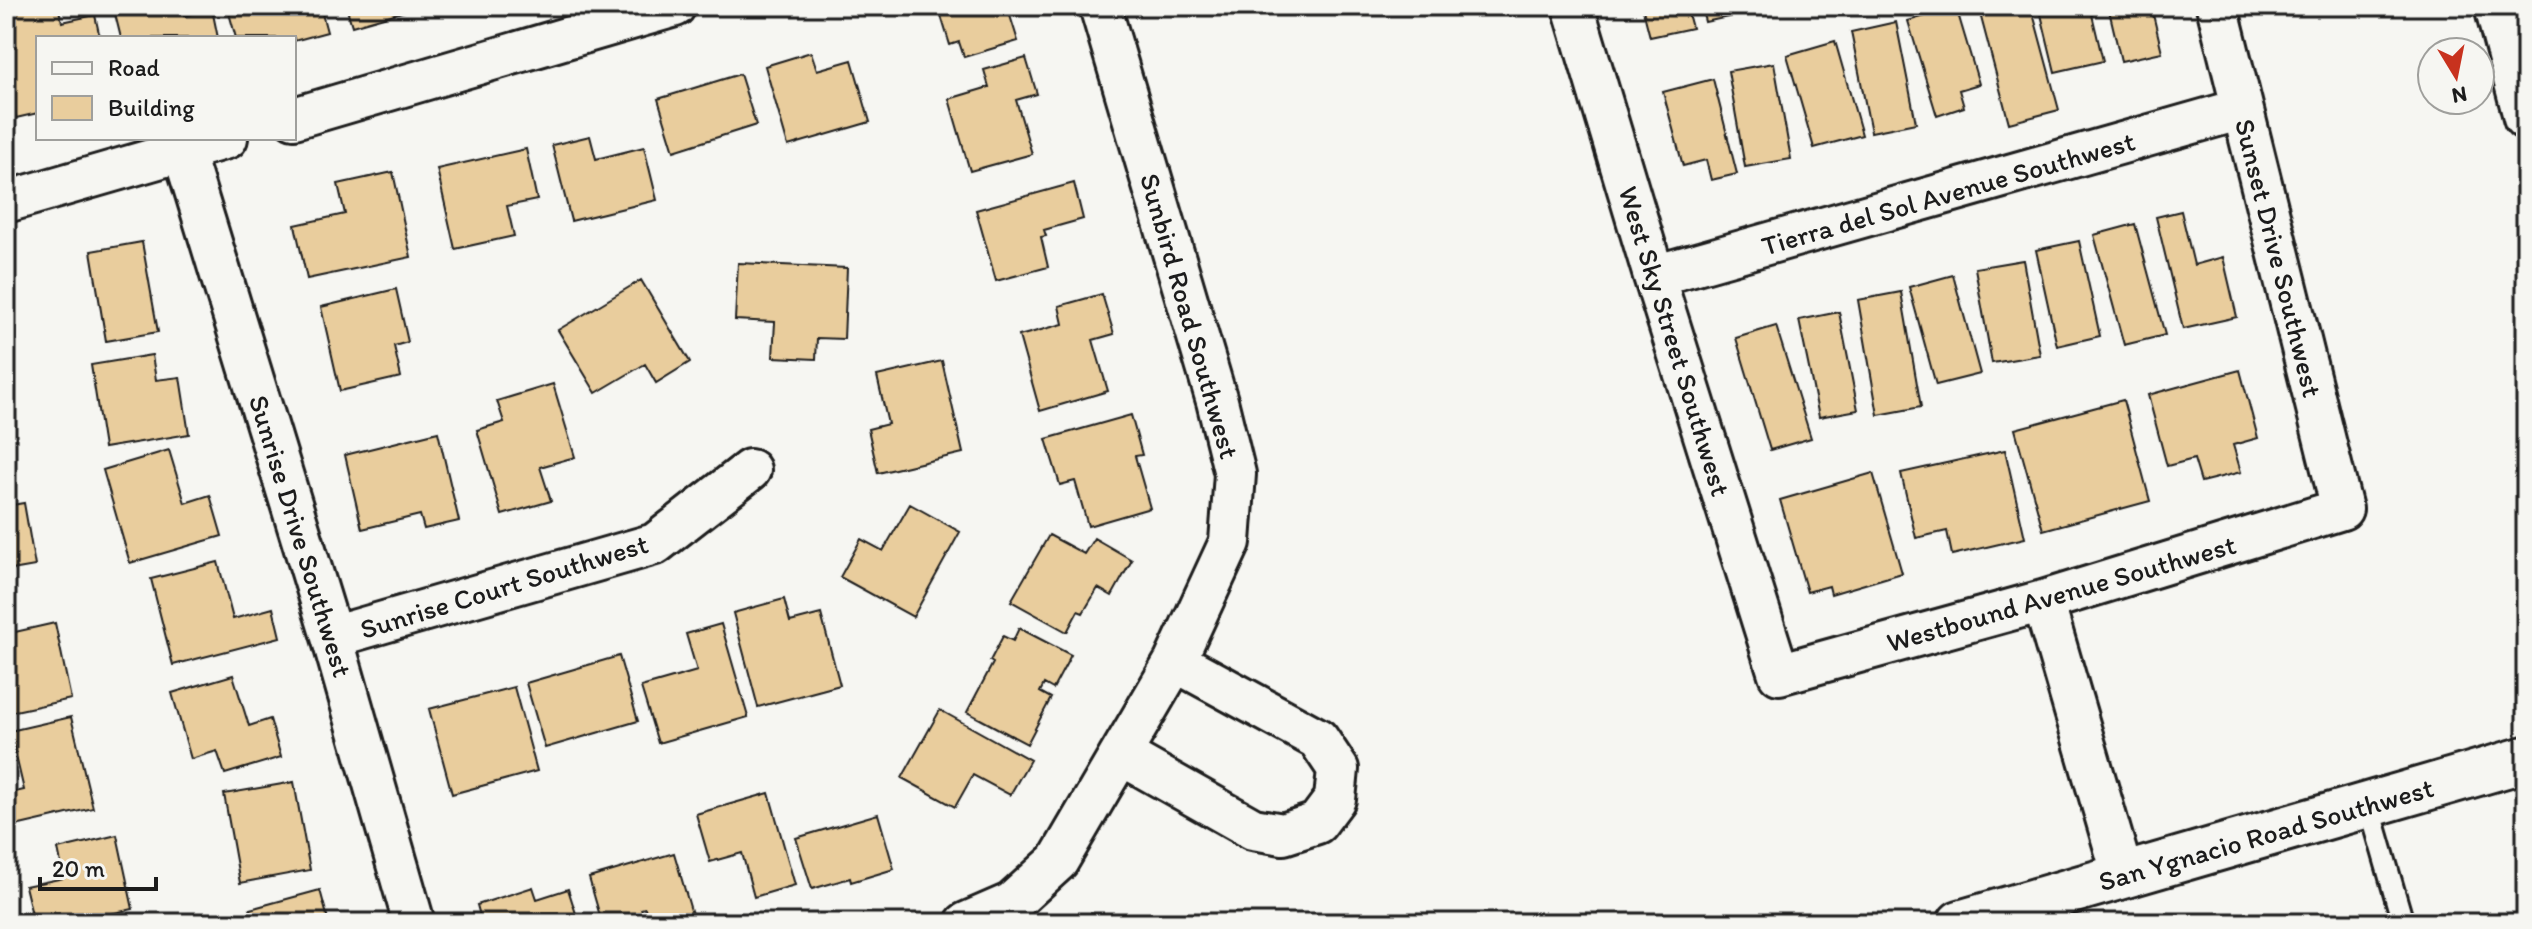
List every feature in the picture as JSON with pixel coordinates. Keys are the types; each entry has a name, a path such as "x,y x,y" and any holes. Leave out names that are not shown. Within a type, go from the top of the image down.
{"street":[{"path":"296,117 675,6"},
{"name":"Sunbird Road Southwest","path":"966,923 1012,903 1058,861 1175,661 1230,542 1235,474 1217,401 1100,6"},
{"name":"West Sky Street Southwest","path":"1573,6 1779,674"},
{"name":"Sunset Drive Southwest","path":"2217,6 2342,509"},
{"path":"2497,6 2526,117"},
{"name":"Tierra del Sol Avenue Southwest","path":"1654,276 2242,109"},
{"path":"6,202 220,140"},
{"name":"Sunrise Drive Southwest","path":"183,151 332,637 414,923"},
{"name":"Sunrise Court Southwest","path":"332,637 655,544 750,470"},
{"name":"Westbound Avenue Southwest","path":"1779,674 2043,601 2342,509"},
{"path":"2043,601 2123,876"},
{"path":"1122,755 1253,829 1283,834 1317,823 1335,799 1338,769 1318,739 1175,661"},
{"name":"San Ygnacio Road Southwest","path":"1960,923 2526,759"}],"lane":[{"path":"2369,805 2403,923"}],"building":[{"path":"6,6 58,6 62,22 95,15 100,36 36,36 36,113 16,118 6,73"},
{"path":"113,6 182,6 184,16 212,9 218,36 120,36"},
{"path":"227,6 320,6 327,32 296,40 296,36 235,36"},
{"path":"346,6 423,6 352,26"},
{"path":"938,6 1007,6 1018,41 964,57 959,42 950,45"},
{"path":"1642,6 1686,6 1692,28 1650,37"},
{"path":"1701,6 1759,6 1760,10 1705,22"},
{"path":"1978,6 2031,6 2059,110 2009,123"},
{"path":"2039,6 2090,6 2103,61 2055,72"},
{"path":"2108,6 2151,6 2162,52 2121,61"},
{"path":"1956,7 1979,84 1959,90 1964,107 1937,116 1908,21"},
{"path":"1896,22 1916,123 1871,132 1851,32"},
{"path":"1835,41 1862,135 1814,148 1787,55"},
{"path":"811,52 817,70 852,60 870,122 788,146 765,66"},
{"path":"1026,58 1037,94 1016,100 1032,154 970,171 949,99 989,87 984,70"},
{"path":"1774,63 1791,159 1745,167 1728,71"},
{"path":"740,74 756,125 674,151 658,99"},
{"path":"1713,79 1737,174 1711,180 1706,160 1683,166 1663,92"},
{"path":"590,136 596,159 644,147 657,200 571,221 552,145"},
{"path":"526,149 537,200 507,206 514,236 455,249 437,169"},
{"path":"393,172 411,257 307,279 295,225 345,214 338,184"},
{"path":"1074,183 1083,219 1044,230 1046,236 1041,237 1048,267 996,281 976,210"},
{"path":"2181,211 2194,265 2223,257 2237,317 2183,329 2156,217"},
{"path":"2135,224 2165,335 2124,345 2094,235"},
{"path":"2079,241 2100,336 2057,346 2036,250"},
{"path":"142,242 158,332 106,341 91,251"},
{"path":"2023,260 2040,355 1992,363 1975,268"},
{"path":"738,263 847,268 844,339 817,338 816,359 773,357 775,322 735,320"},
{"path":"1953,275 1980,374 1936,385 1909,287"},
{"path":"641,280 690,362 656,383 645,364 596,393 558,330"},
{"path":"396,289 408,342 394,346 401,377 340,391 321,307"},
{"path":"1901,292 1921,407 1878,415 1858,300"},
{"path":"1102,294 1114,334 1093,340 1108,391 1040,411 1019,336 1063,324 1059,306"},
{"path":"1839,312 1858,410 1819,417 1799,320"},
{"path":"1776,326 1811,438 1770,450 1736,338"},
{"path":"152,355 156,380 180,377 189,434 104,448 91,365"},
{"path":"942,361 963,453 878,473 868,429 888,424 877,376"},
{"path":"2240,370 2258,438 2233,445 2241,472 2201,482 2194,459 2167,466 2148,395"},
{"path":"553,384 575,457 540,467 551,501 502,515 477,430 504,422 497,401"},
{"path":"2123,400 2150,501 2043,530 2015,429"},
{"path":"1131,415 1142,455 1135,456 1150,508 1088,526 1075,481 1060,485 1046,439"},
{"path":"438,432 459,521 424,529 420,515 362,529 345,455"},
{"path":"169,450 185,503 210,495 222,536 130,563 103,470"},
{"path":"2005,450 2025,538 1952,555 1947,531 1916,538 1901,473"},
{"path":"1873,473 1902,573 1831,594 1829,586 1807,592 1780,500"},
{"path":"24,503 35,566 6,571 6,506"},
{"path":"910,504 960,532 913,617 840,577 861,539 883,551"},
{"path":"1049,535 1084,554 1094,538 1132,560 1112,596 1098,588 1083,613 1078,611 1067,632 1011,601"},
{"path":"218,562 233,619 273,608 280,637 173,665 151,579"},
{"path":"784,599 790,622 821,614 840,685 758,707 733,613"},
{"path":"55,623 71,699 6,713 6,634"},
{"path":"721,624 748,717 658,743 641,687 697,671 686,634"},
{"path":"1019,628 1071,655 1053,689 1044,684 1040,692 1051,698 1027,744 967,712 993,663 990,661 1003,636 1013,641"},
{"path":"619,656 638,721 545,748 526,683"},
{"path":"233,675 249,726 270,719 281,757 225,774 217,751 191,759 172,693"},
{"path":"514,687 537,771 452,794 429,709"},
{"path":"940,710 1030,760 1010,795 973,775 955,807 902,778"},
{"path":"71,717 93,808 7,828 6,794 24,790 10,731"},
{"path":"294,782 310,870 240,883 224,794"},
{"path":"769,793 795,885 754,897 742,853 710,862 696,814"},
{"path":"878,814 894,869 851,882 850,878 812,889 796,838"},
{"path":"117,835 133,909 69,923 34,923 25,886 64,878 58,849"},
{"path":"674,853 692,914 649,923 645,908 641,909 646,923 602,923 589,878"},
{"path":"533,887 537,899 568,889 579,923 482,923 477,905"},
{"path":"320,890 329,923 254,923 250,909"}]}
